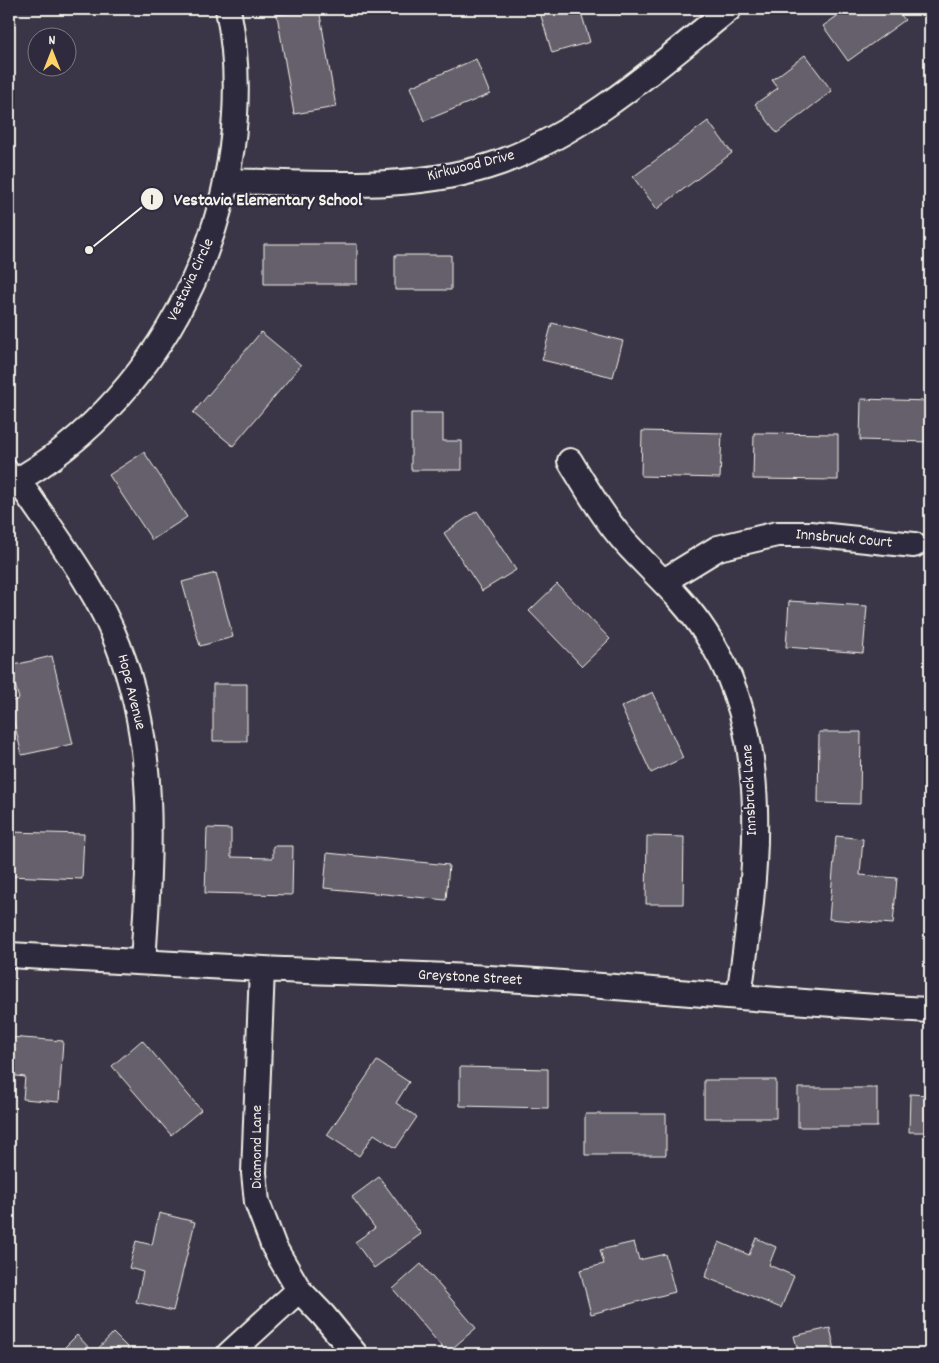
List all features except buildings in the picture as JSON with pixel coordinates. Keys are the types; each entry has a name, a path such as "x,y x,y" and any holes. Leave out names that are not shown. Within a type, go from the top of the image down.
{"street":[{"name":"Vestavia Circle","path":"12,477 62,449 102,413 137,373 168,329 193,282 213,233 227,181 236,108 233,35 228,9"},
{"name":"Kirkwood Drive","path":"227,181 381,183 441,177 499,163 554,138 606,106 678,52 724,10"},
{"name":"Innsbruck Lane","path":"570,461 600,510 625,541 687,607 721,657 733,684 749,744 754,804 753,862 739,995"},
{"name":"Hope Avenue","path":"12,477 92,590 118,644 136,701 146,760 150,850 143,962"},
{"name":"Innsbruck Court","path":"664,581 718,548 777,534 810,534 914,545"},
{"name":"Greystone Street","path":"9,955 262,969 504,979 650,991 739,995 812,1004 930,1010"},
{"name":"Diamond Lane","path":"262,969 254,1173 258,1202 274,1247 299,1290 323,1315 355,1354"},
{"path":"229,1354 299,1290"}],"place":[{"name":"Vestavia Elementary School","path":"89,250"}]}
